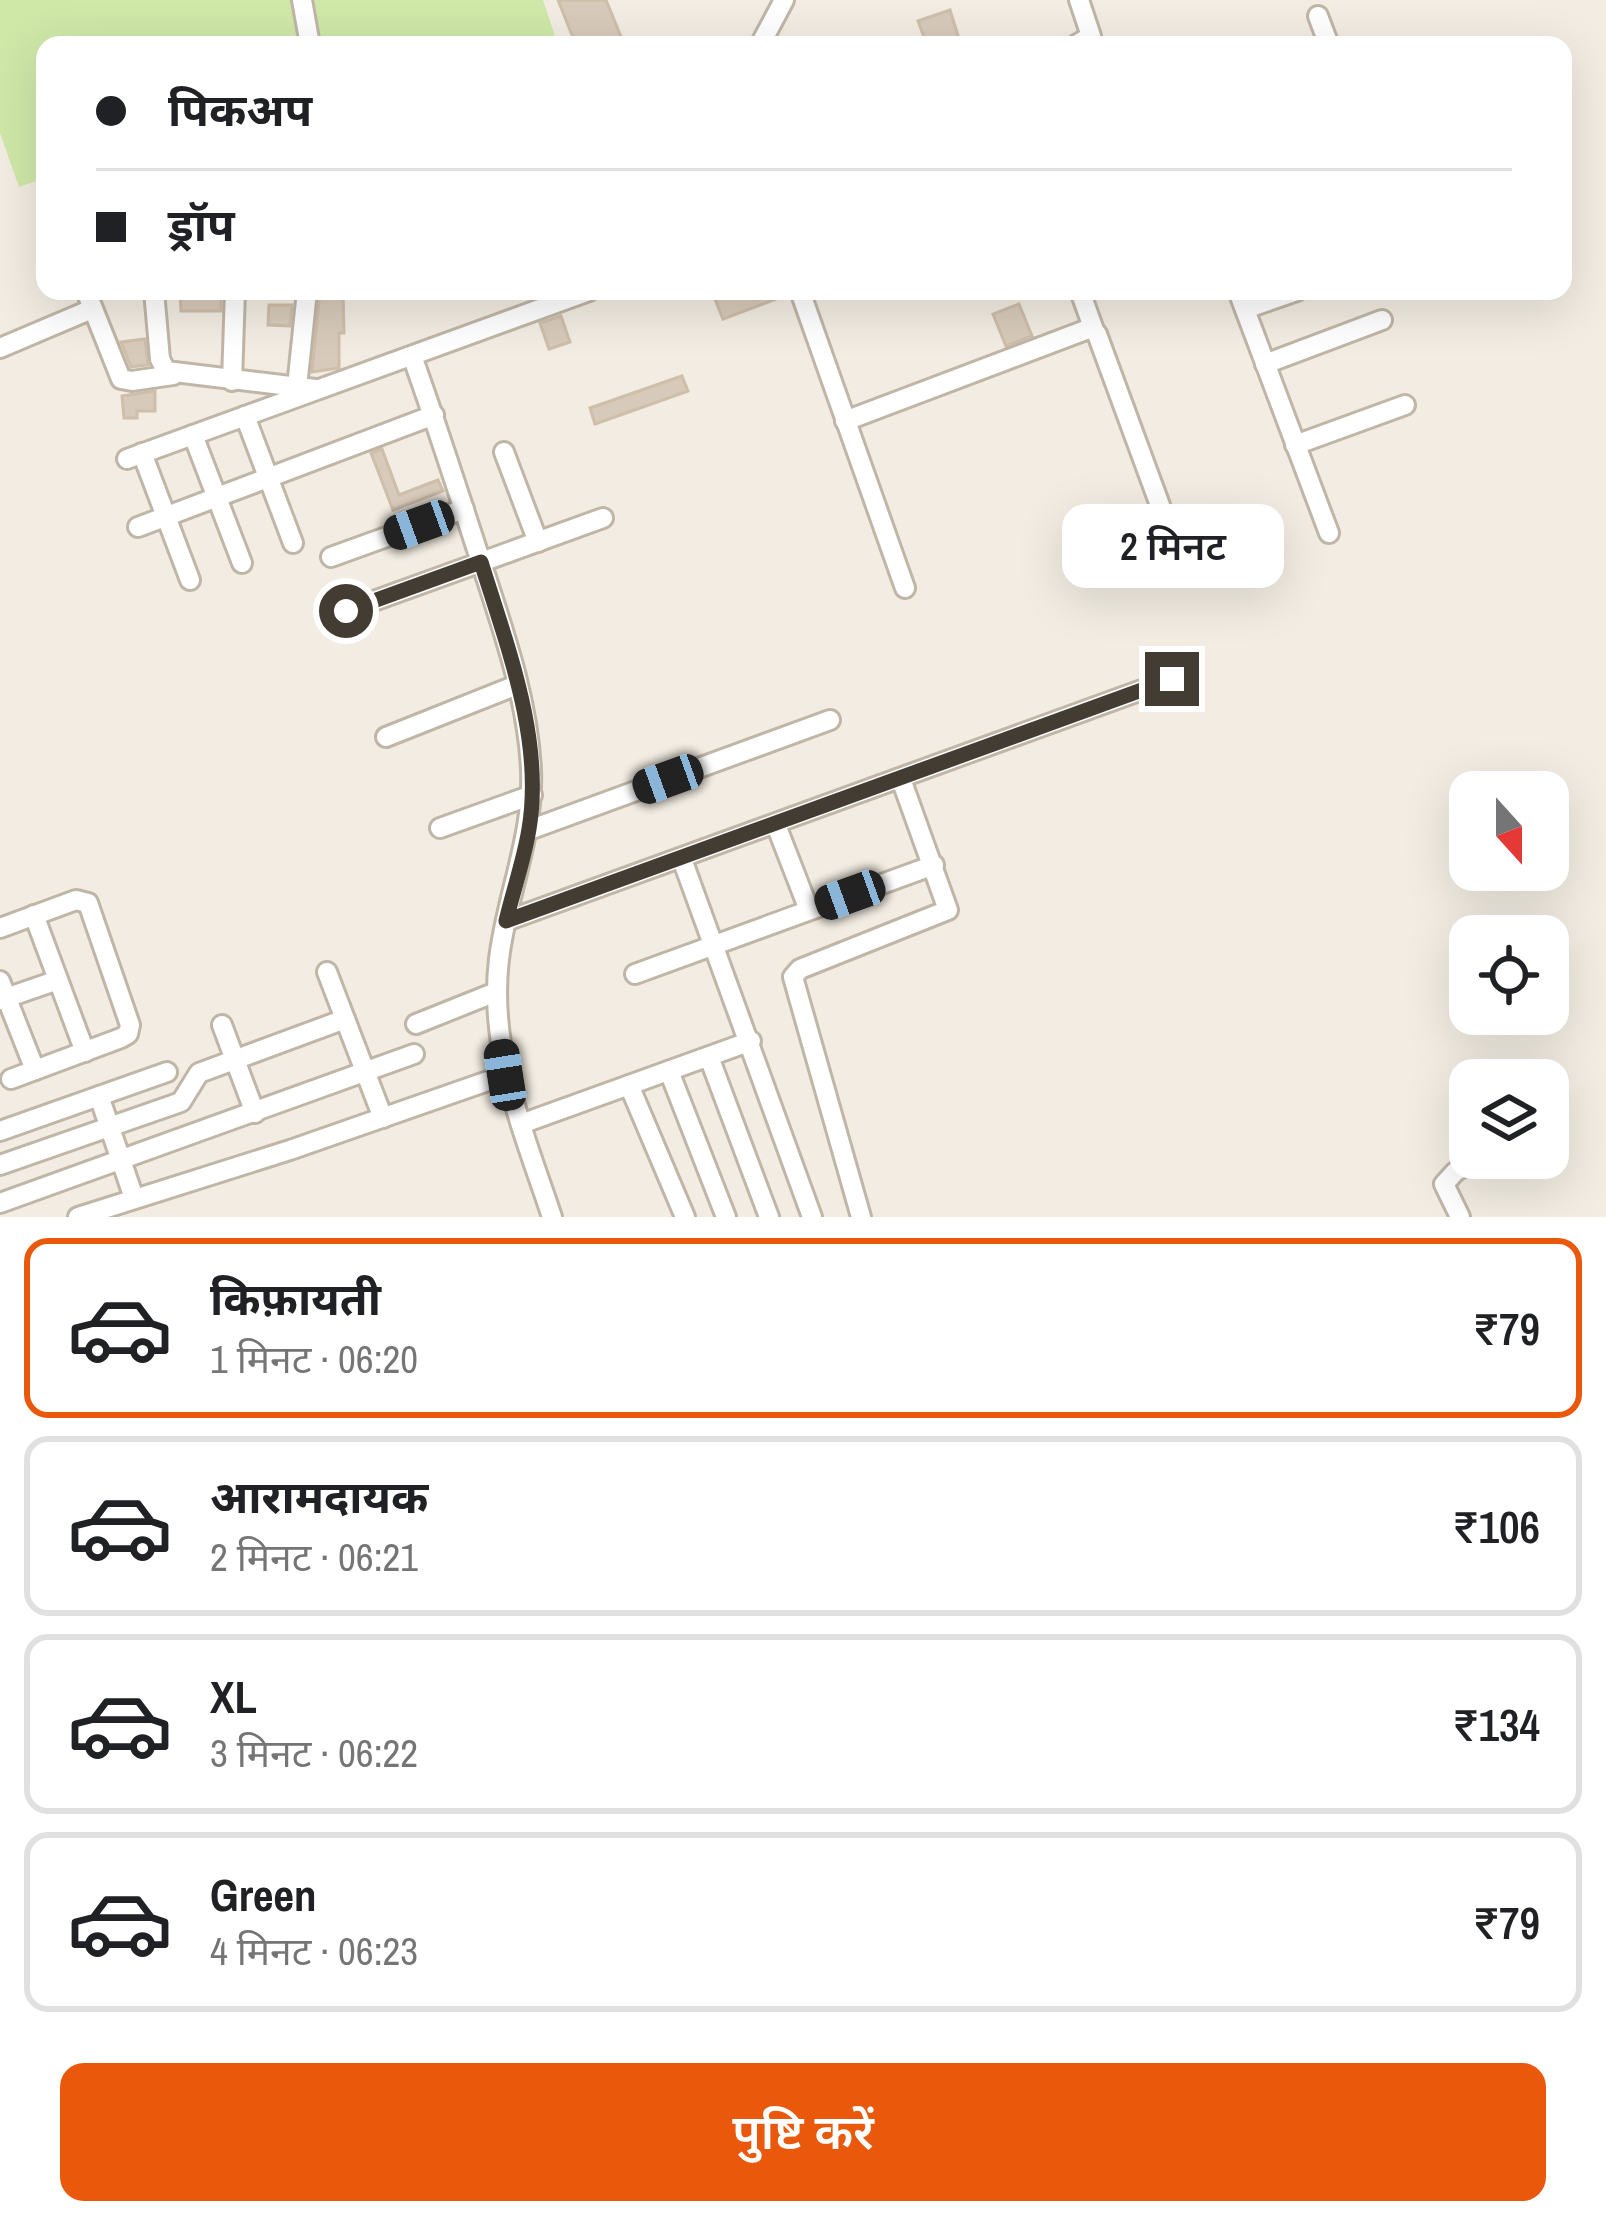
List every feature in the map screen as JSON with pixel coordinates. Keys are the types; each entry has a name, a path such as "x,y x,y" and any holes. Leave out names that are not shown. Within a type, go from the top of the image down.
{"street":[{"path":"302,0 308,36"},
{"path":"765,36 784,0"},
{"path":"1079,0 1090,36"},
{"path":"1318,16 1326,36"},
{"path":"0,348 89,300 121,379 173,375 320,389"},
{"path":"155,300 160,359 173,375"},
{"path":"232,381 235,300"},
{"path":"297,387 306,300"},
{"path":"190,580 166,516 135,456 564,300"},
{"path":"803,300 905,587"},
{"path":"1083,300 1161,508"},
{"path":"1242,300 1329,533"},
{"path":"1265,364 1382,320"},
{"path":"845,421 1088,328 1094,330"},
{"path":"412,356 481,562 517,685 529,746 529,830 506,921 496,992 505,1075 551,1217"},
{"path":"1295,445 1405,405"},
{"path":"138,527 434,415"},
{"path":"245,416 293,543"},
{"path":"193,435 242,563"},
{"path":"504,452 538,542"},
{"path":"331,557 464,509"},
{"path":"346,611 603,518"},
{"path":"506,921 1172,679"},
{"path":"386,737 517,685"},
{"path":"529,830 830,720"},
{"path":"861,1217 793,976 800,969 948,910 902,779"},
{"path":"440,828 532,794"},
{"path":"776,825 809,910"},
{"path":"682,859 752,1041 812,1217"},
{"path":"635,974 934,865"},
{"path":"0,928 82,899 93,911 130,1030 11,1079"},
{"path":"34,915 85,1052"},
{"path":"327,972 383,1118"},
{"path":"35,1070 2,993 58,980"},
{"path":"416,1024 496,992"},
{"path":"0,1165 185,1100 196,1074 345,1019"},
{"path":"222,1025 255,1113"},
{"path":"521,1124 752,1041"},
{"path":"0,1203 414,1054"},
{"path":"709,1057 769,1217"},
{"path":"669,1071 726,1217"},
{"path":"0,1131 167,1072"},
{"path":"78,1217 505,1075"},
{"path":"629,1085 685,1217"},
{"path":"99,1096 134,1198"},
{"path":"1449,1177 1444,1184 1460,1217"}],"green space":[{"path":"0,0 543,0 555,36 36,36 36,181 19,187 0,133"}],"building":[{"path":"558,0 606,0 621,36 572,36"},
{"path":"950,10 958,36 924,36 918,21"},
{"path":"180,300 221,300 221,311 181,311"},
{"path":"319,300 343,300 339,368 312,372"},
{"path":"715,300 774,300 723,319"},
{"path":"1019,304 1032,336 1006,346 993,314"},
{"path":"269,305 292,305 290,326 268,325"},
{"path":"561,316 570,342 549,349 540,323"},
{"path":"145,339 148,365 131,367 121,342"},
{"path":"682,376 688,391 595,424 590,408"},
{"path":"155,391 155,411 137,411 137,418 124,418 122,396"},
{"path":"382,449 399,495 438,480 443,491 393,510 371,453"}],"route":[{"path":"346,611 481,562 517,685 531,764 529,830 506,921 1172,679"}]}
